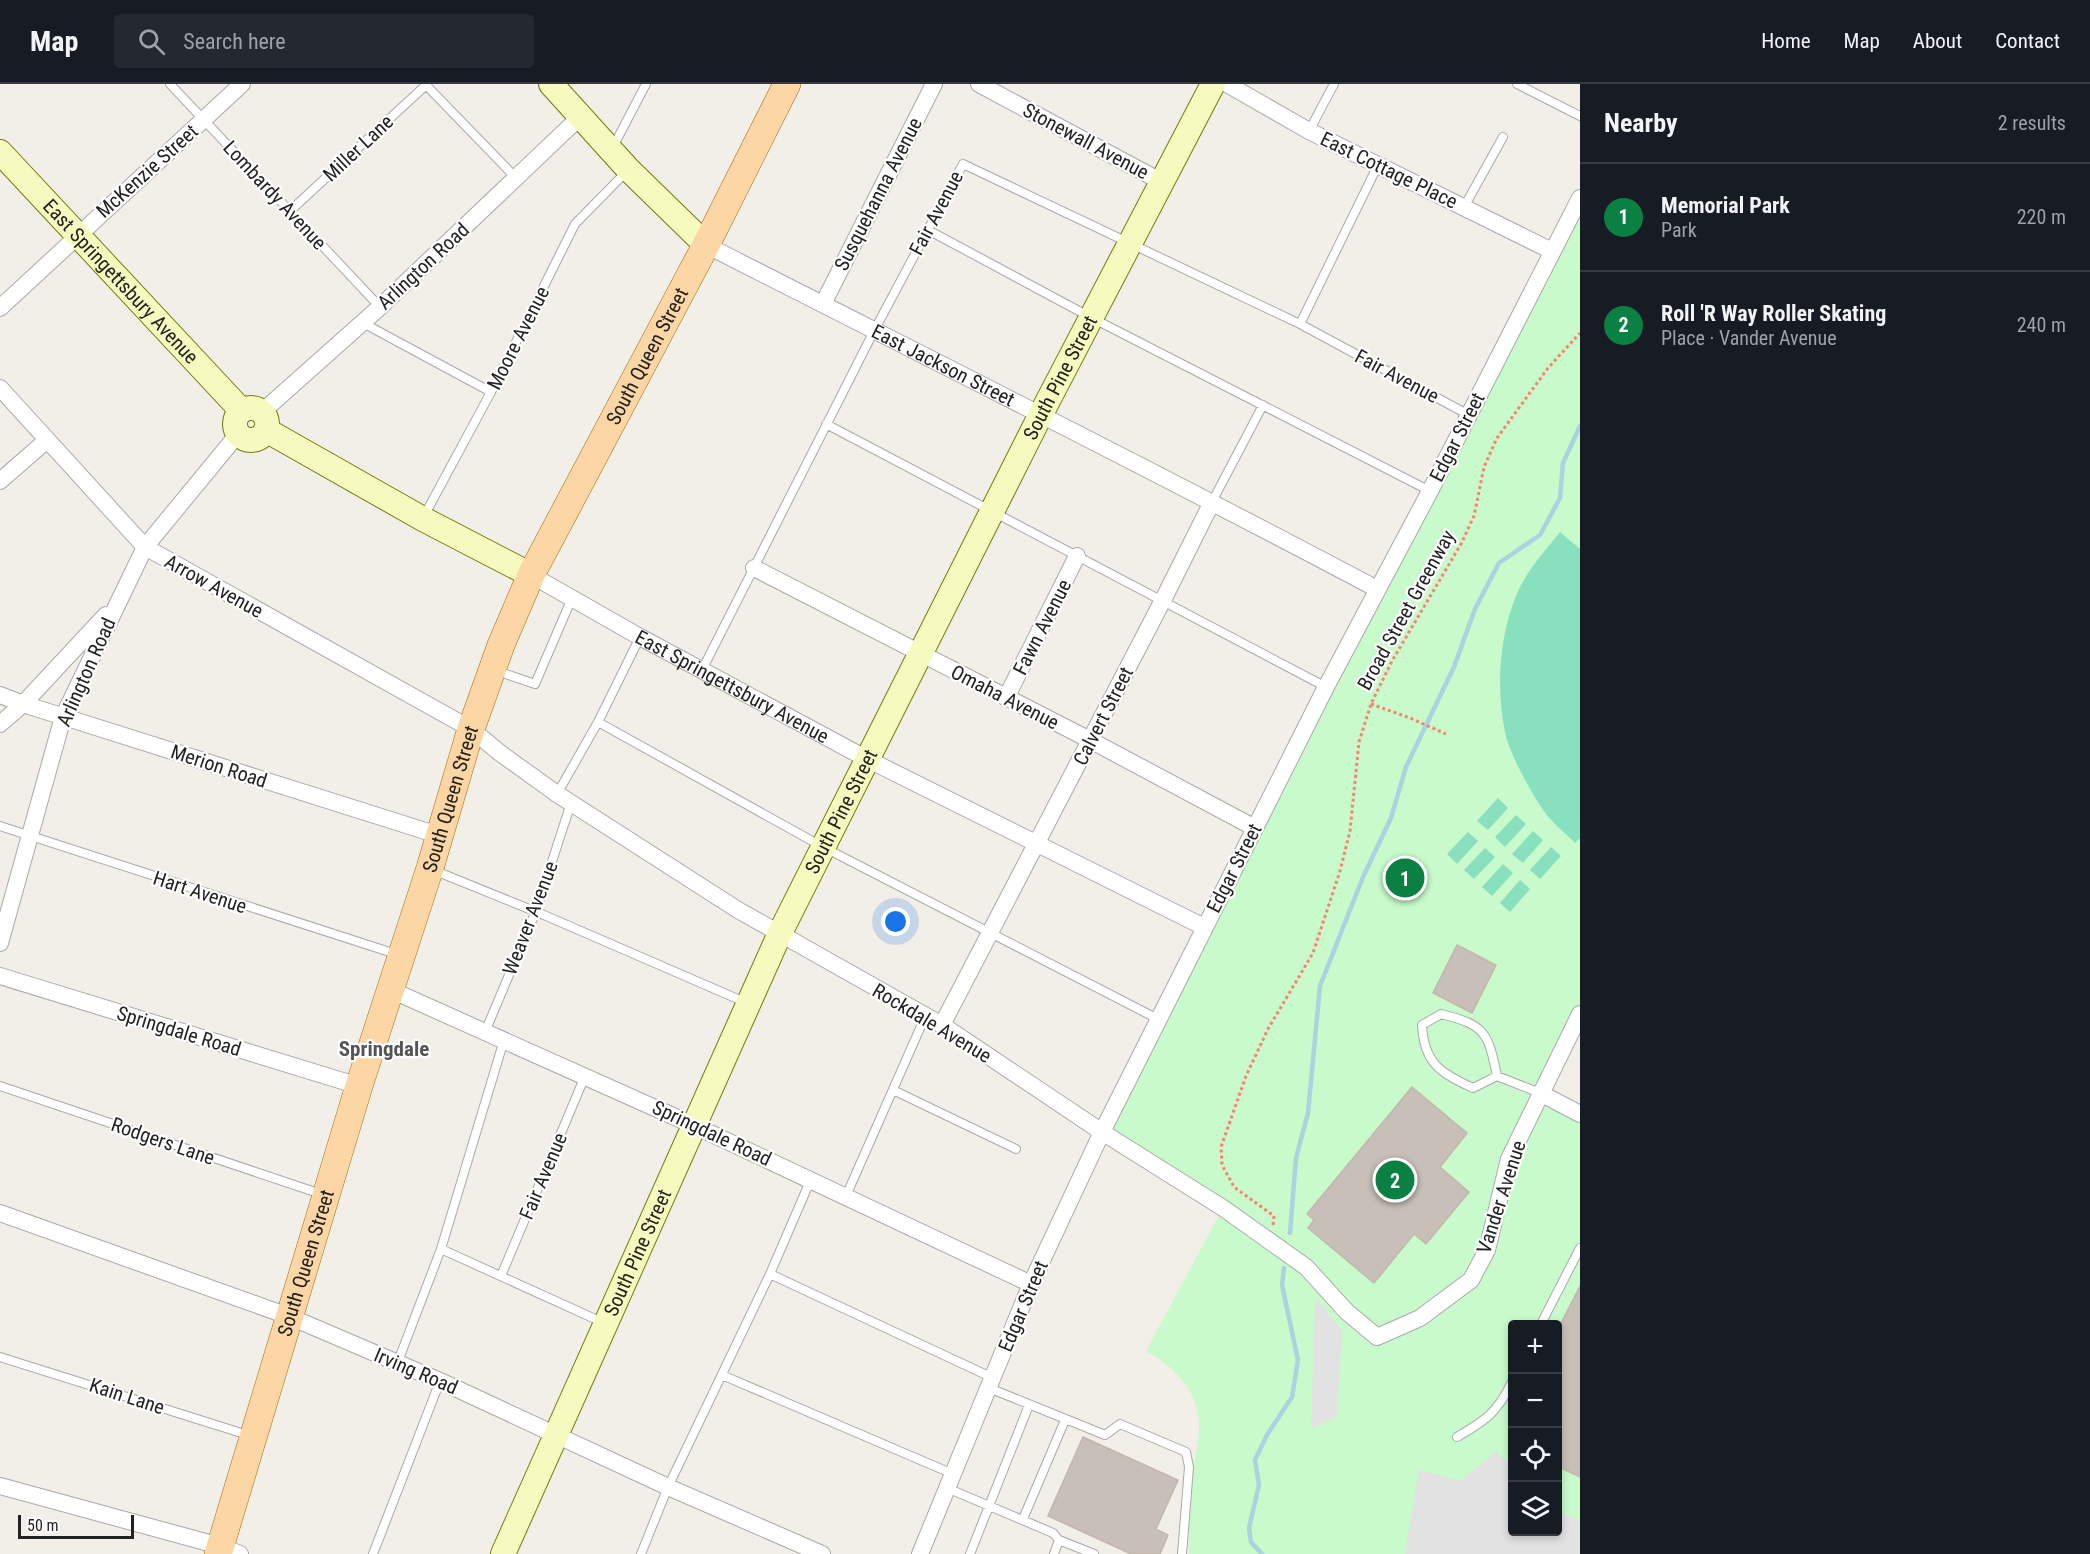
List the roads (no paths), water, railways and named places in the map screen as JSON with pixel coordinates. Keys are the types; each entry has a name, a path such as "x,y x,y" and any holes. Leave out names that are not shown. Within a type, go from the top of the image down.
{"main road":[{"name":"South Queen Street","path":"226,1551 253,1437 288,1316 359,1086 430,868 471,729 492,669 531,575 706,244 787,84"}],"street":[{"name":"McKenzie Street","path":"0,308 242,84"},
{"name":"East Jackson Street","path":"551,84 628,170 706,244 1041,414 1377,589"},
{"name":"Susquehanna Avenue","path":"822,304 934,84"},
{"name":"Stonewall Avenue","path":"979,84 1162,182"},
{"name":"South Pine Street","path":"503,1554 780,933 1041,414 1213,84"},
{"name":"East Cottage Place","path":"1227,84 1309,130 1552,251"},
{"name":"Arlington Road","path":"0,943 63,717 144,547 252,422 363,323 581,116"},
{"name":"East Springettsbury Avenue","path":"0,152 252,422 423,519 531,575 640,637 867,759 1204,927"},
{"name":"Edgar Street","path":"920,1554 1031,1284 1102,1132 1326,687 1430,491 1580,198"},
{"name":"Arrow Avenue","path":"0,388 144,547 471,729"},
{"path":"0,481 47,440"},
{"name":"Calvert Street","path":"942,1025 1212,502"},
{"name":"Fawn Avenue","path":"1006,698 1077,556"},
{"name":"Omaha Avenue","path":"753,568 1090,740 1255,828"},
{"path":"0,724 23,704 117,603"},
{"name":"Merion Road","path":"0,695 438,835"},
{"name":"Rockdale Avenue","path":"471,729 500,753 564,798 738,910 942,1025 1102,1132 1223,1208 1306,1267 1347,1312 1377,1337"},
{"name":"Springdale Road","path":"0,976 359,1086"},
{"name":"Springdale Road","path":"391,990 811,1179 1031,1284"},
{"name":"Vander Avenue","path":"1377,1337 1420,1318 1471,1280 1487,1250 1509,1159 1579,1017"},
{"path":"1540,1093 1580,1114"},
{"name":"Irving Road","path":"0,1213 288,1316 440,1381 668,1487 822,1554"},
{"path":"0,1486 226,1551"}],"lane":[{"name":"Lombardy Avenue","path":"170,84 380,307"},
{"path":"611,150 646,84"},
{"path":"1309,130 1334,84"},
{"path":"1517,84 1580,116"},
{"path":"426,85 517,178"},
{"name":"Miller Lane","path":"290,211 426,85"},
{"path":"1464,207 1503,137"},
{"name":"Fair Avenue","path":"702,670 826,424 963,164 1300,324 1469,415"},
{"path":"1300,324 1378,164"},
{"name":"Moore Avenue","path":"423,519 491,392 575,224 628,170"},
{"path":"928,230 1092,318 1430,491"},
{"path":"363,323 491,392"},
{"name":"Calvert Street","path":"1212,502 1263,405"},
{"path":"826,424 1326,687"},
{"path":"492,669 535,684 572,598"},
{"name":"Weaver Avenue","path":"484,1032 536,911 564,798 640,637"},
{"path":"598,722 823,847 1158,1019"},
{"name":"Hart Avenue","path":"0,826 401,956"},
{"path":"430,868 536,911 747,1004"},
{"path":"1497,1076 1491,1047 1480,1029 1464,1020 1441,1014 1422,1026 1423,1044 1432,1063 1456,1080 1473,1088 1497,1076 1540,1093"},
{"path":"846,1196 925,1017"},
{"path":"397,1364 441,1249 504,1040"},
{"name":"Fair Avenue","path":"501,1276 585,1076"},
{"name":"Rodgers Lane","path":"0,1086 326,1195"},
{"path":"893,1090 1016,1149"},
{"path":"641,1554 668,1487 770,1274 811,1179"},
{"path":"1543,1320 1580,1248"},
{"path":"441,1249 606,1324"},
{"path":"770,1274 991,1383 1029,1405 1105,1435 1120,1424 1186,1452 1189,1467 1182,1554"},
{"name":"Kain Lane","path":"0,1357 253,1437"},
{"path":"722,1375 950,1481 988,1506 1023,1519 1053,1533 1059,1540 1094,1554"},
{"path":"372,1554 440,1381"},
{"path":"1456,1437 1485,1420 1495,1411 1508,1389"},
{"path":"970,1554 1029,1405"},
{"path":"1023,1519 1065,1420"},
{"path":"1054,1554 1059,1540"}],"waterway":[{"path":"1290,1233 1296,1158 1308,1113 1320,986 1363,877 1391,818 1406,767 1454,667 1475,609 1499,563 1540,535 1560,498 1563,463 1580,426"},
{"path":"1262,1554 1251,1542 1249,1528 1259,1485 1255,1460 1267,1435 1292,1397 1298,1360 1282,1285 1284,1268"}],"place":[{"name":"Memorial Park","path":"1405,878"},
{"name":"Roll 'R Way Roller Skating","path":"1395,1180"}],"district":[{"name":"Springdale","path":"384,1049"}]}
